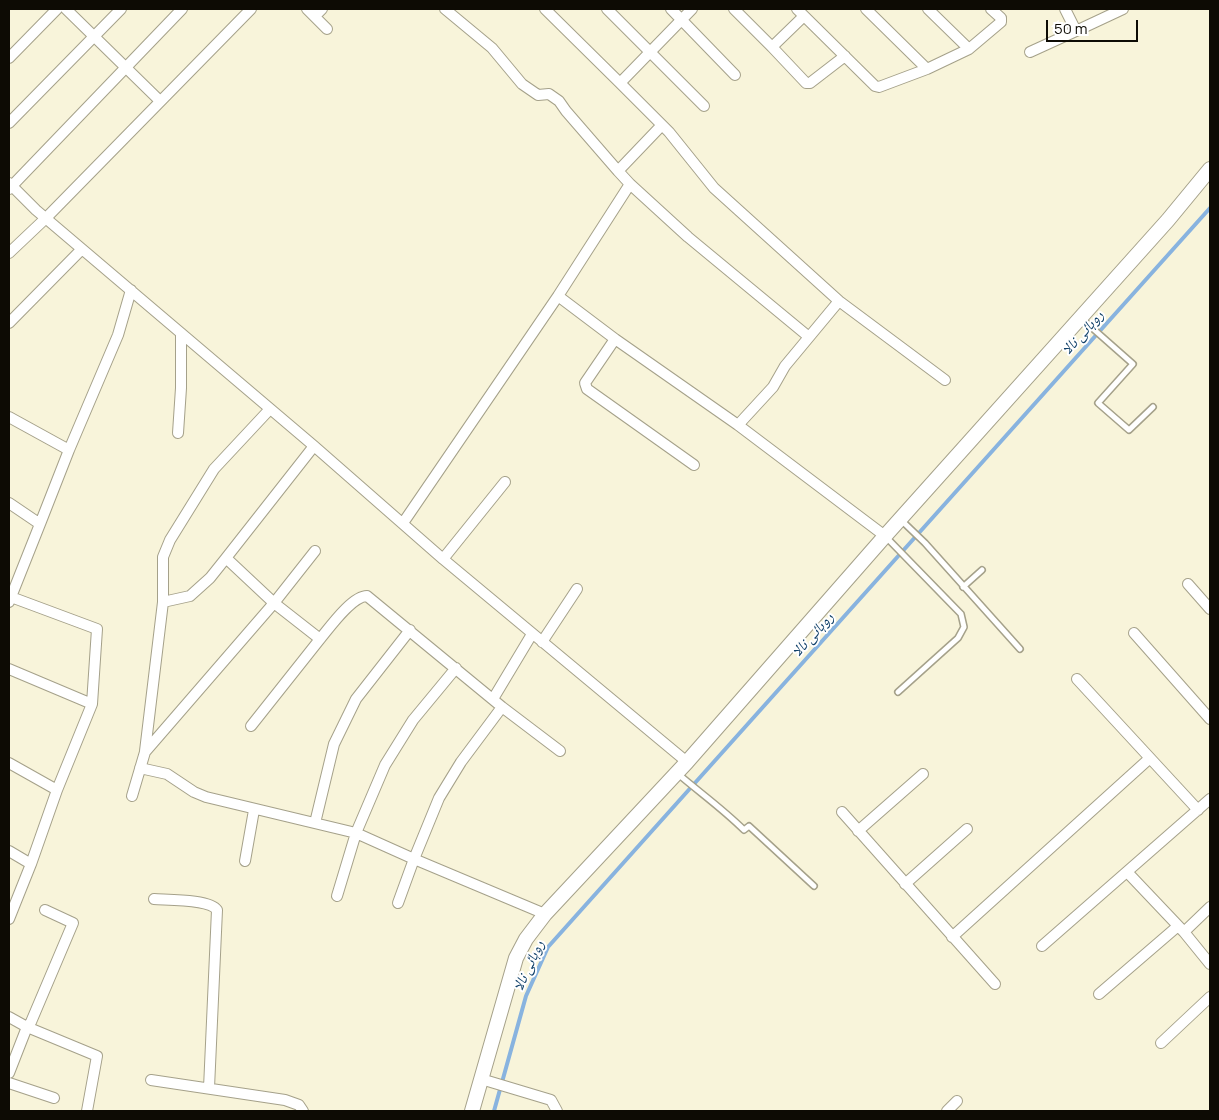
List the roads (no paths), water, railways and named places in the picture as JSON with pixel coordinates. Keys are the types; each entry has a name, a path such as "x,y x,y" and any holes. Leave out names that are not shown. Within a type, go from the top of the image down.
{"street":[{"path":"9,58 57,9"},
{"path":"66,9 160,101"},
{"path":"9,123 121,9"},
{"path":"182,9 10,186 403,522 443,559 687,762"},
{"path":"9,254 251,9"},
{"path":"445,9 492,48 522,84 538,95 549,94 559,100 566,111 630,184 688,237 809,337"},
{"path":"545,9 662,125 714,188 839,301 945,380"},
{"path":"607,9 704,106"},
{"path":"671,9 735,75"},
{"path":"620,83 692,9"},
{"path":"734,9 808,84 845,56"},
{"path":"866,9 927,69"},
{"path":"928,9 969,49"},
{"path":"772,47 799,11 875,86 879,87 927,69 969,49 1001,22 1001,18 991,9"},
{"path":"1065,9 1076,31"},
{"path":"1030,52 1121,9"},
{"path":"315,11 327,29"},
{"path":"618,171 662,125"},
{"path":"472,1111 485,1080 516,958 526,939 545,914 680,776 687,762 885,536 904,523 1168,220 1210,169"},
{"path":"403,522 558,296 630,184"},
{"path":"9,323 82,249"},
{"path":"9,919 92,704 97,629 10,600 69,450 118,335 131,290"},
{"path":"558,296 615,340 738,426 885,536"},
{"path":"738,426 773,387 785,366 839,301"},
{"path":"178,433 182,333"},
{"path":"615,340 585,383 587,389 694,465"},
{"path":"132,796 145,752 163,602 163,557 170,540 214,469 270,409"},
{"path":"9,417 69,450"},
{"path":"163,602 190,596 210,578 314,446"},
{"path":"443,559 505,482"},
{"path":"9,503 40,524"},
{"path":"145,752 274,603 315,551"},
{"path":"226,558 274,603 320,639"},
{"path":"1188,584 1210,609"},
{"path":"542,642 577,589"},
{"path":"251,726 350,604 361,596 367,596 502,707 560,751"},
{"path":"315,823 334,744 356,699 410,630"},
{"path":"1134,633 1210,719"},
{"path":"493,699 532,634"},
{"path":"337,896 356,833 384,765 413,720 456,668"},
{"path":"9,669 92,704"},
{"path":"1077,679 1198,810"},
{"path":"398,903 439,798 461,762 502,707"},
{"path":"952,937 1150,758"},
{"path":"9,763 58,790"},
{"path":"140,768 167,774 194,792 206,797 356,833 545,914"},
{"path":"858,831 922,774"},
{"path":"1042,946 1128,873 1210,799"},
{"path":"245,861 254,810"},
{"path":"842,812 995,984"},
{"path":"906,884 967,829"},
{"path":"9,851 31,864"},
{"path":"1128,873 1181,929 1210,964"},
{"path":"154,900 206,903 217,910 209,1088"},
{"path":"1099,994 1210,907"},
{"path":"9,1073 73,923 44,910"},
{"path":"1161,1043 1210,997"},
{"path":"9,1017 27,1027 97,1056 87,1111"},
{"path":"151,1080 285,1100 299,1105 303,1111"},
{"path":"485,1080 551,1100 557,1111"},
{"path":"9,1083 54,1098"},
{"path":"947,1111 956,1101"}],"lane":[{"path":"1082,319 1133,364 1098,403 1129,430 1153,407"},
{"path":"904,523 925,543 1020,649"},
{"path":"885,536 961,614 964,627 958,638 898,692"},
{"path":"963,587 982,570"},
{"path":"680,776 728,814 744,830 749,826 814,886"}],"waterway":[{"name":"روہائی نالا","path":"494,1111 526,996 548,947 1210,208"}]}
